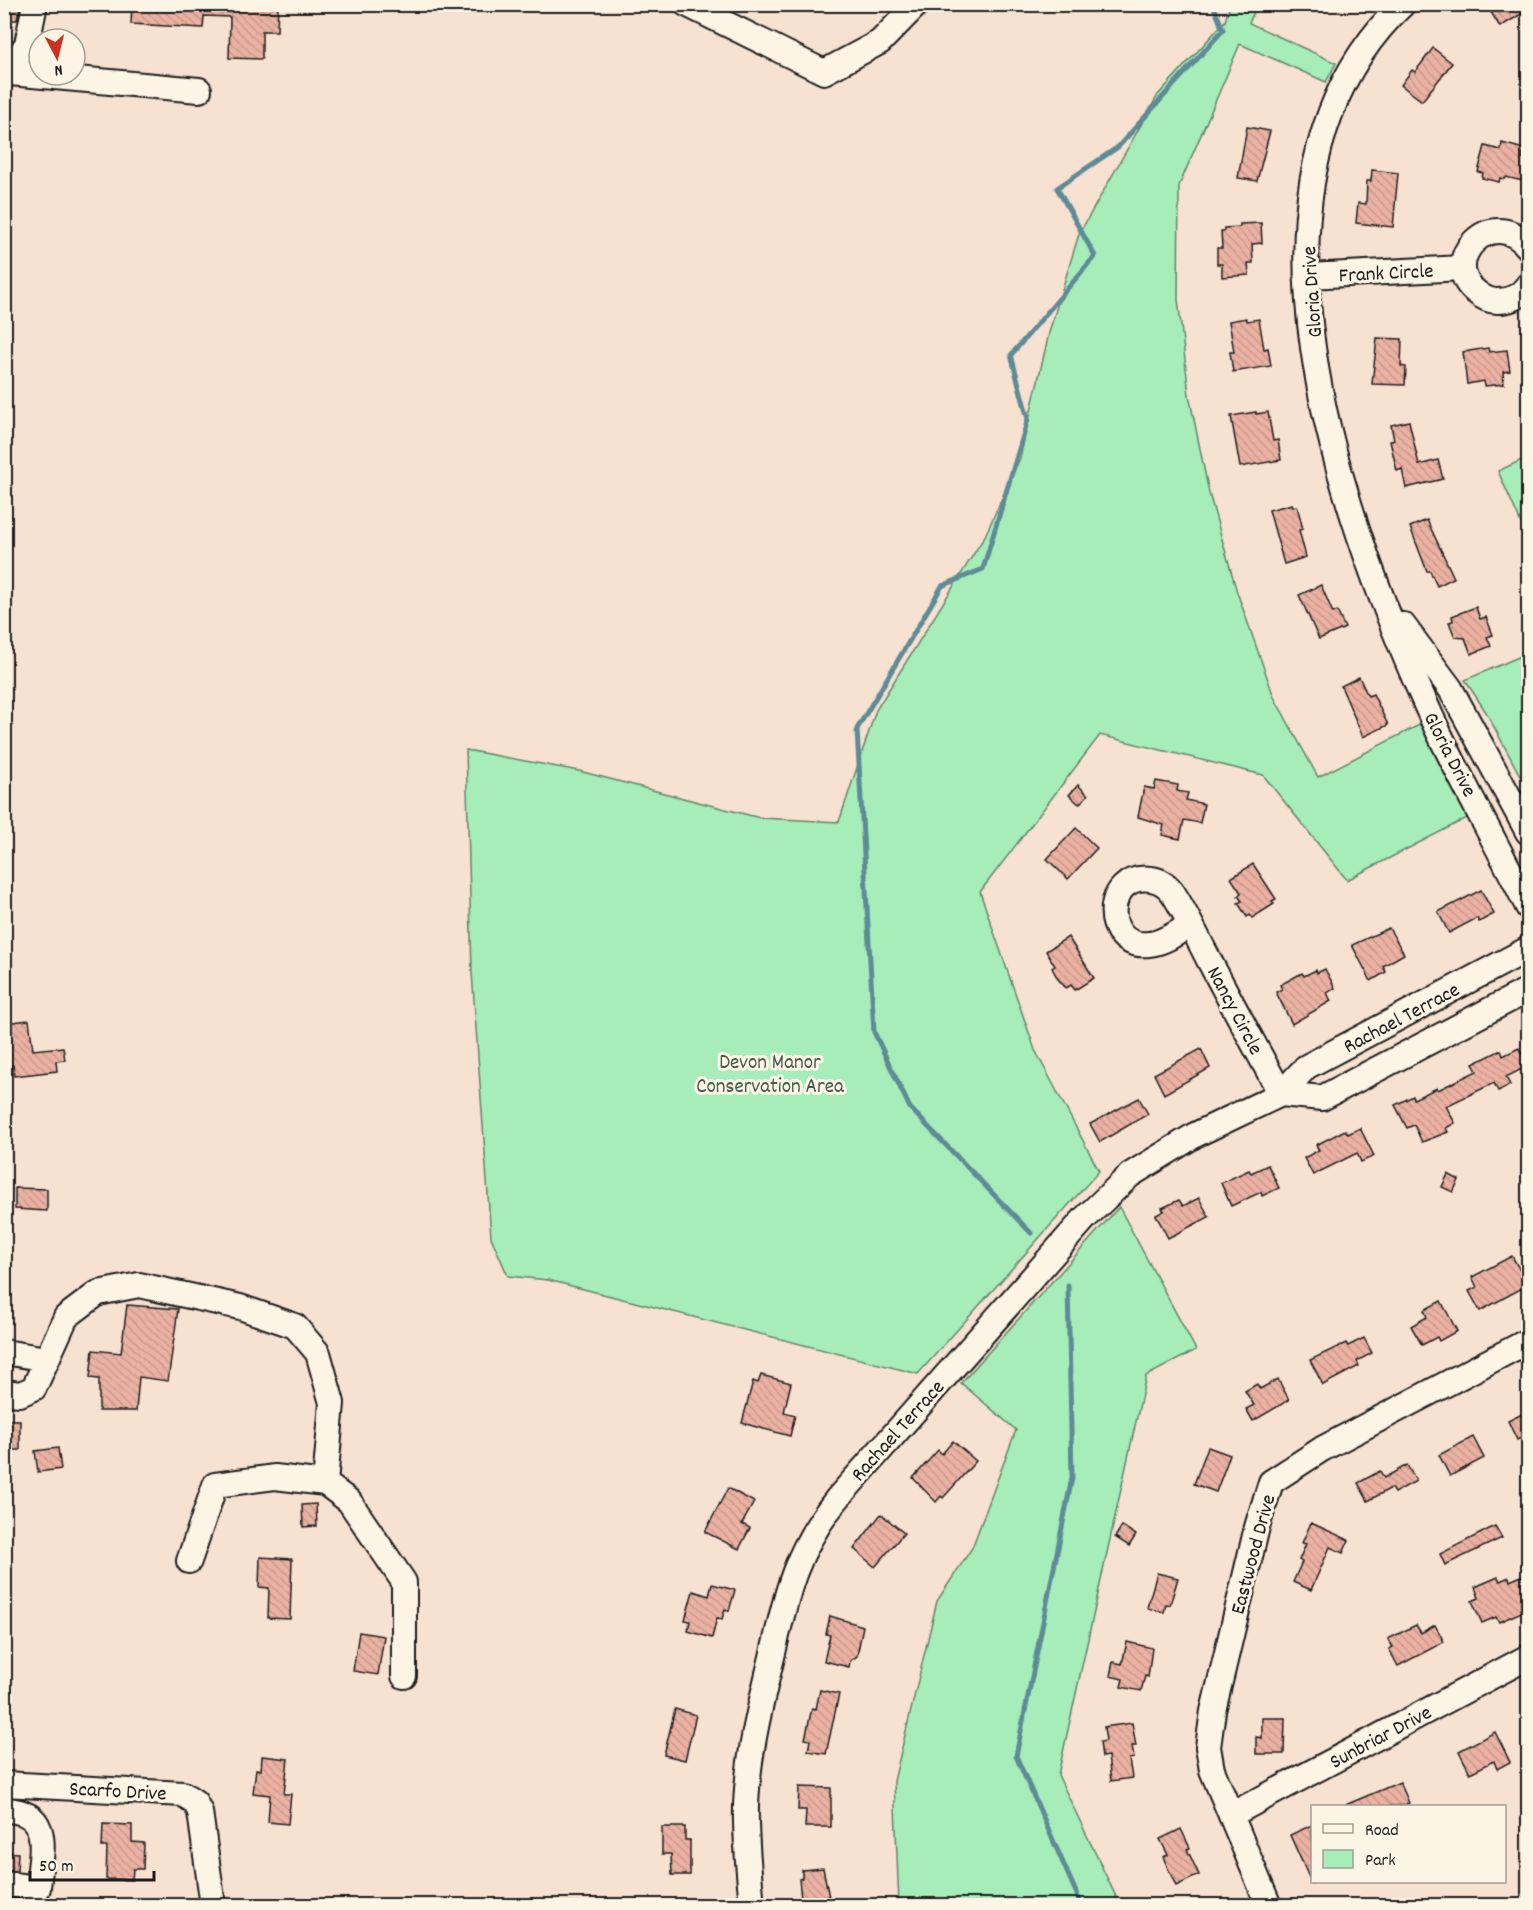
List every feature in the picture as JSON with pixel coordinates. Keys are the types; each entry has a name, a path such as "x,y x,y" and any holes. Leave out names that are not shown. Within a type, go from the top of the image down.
{"street":[{"path":"35,4 27,44 7,75 199,90"},
{"path":"686,4 824,72 880,42 917,4"},
{"name":"Gloria Drive","path":"1403,4 1363,51 1335,102 1323,132 1309,206 1308,276 1320,386 1328,430 1352,515 1382,597 1427,708 1528,907"},
{"name":"Frank Circle","path":"1528,247 1510,232 1487,232 1470,246 1464,268 1472,290 1493,301 1516,297 1528,285"},
{"name":"Frank Circle","path":"1308,276 1464,268"},
{"name":"Gloria Drive","path":"1382,597 1450,687 1528,832"},
{"name":"Nancy Circle","path":"1191,926 1281,1094"},
{"name":"Rachael Terrace","path":"752,1905 746,1824 752,1747 786,1598 796,1564 813,1530 850,1483 1110,1191 1172,1148 1281,1094 1306,1066 1528,949"},
{"name":"Rachael Terrace","path":"1281,1094 1322,1098 1528,990"},
{"path":"4,1392 20,1394 33,1388 66,1317 98,1293 139,1285 240,1307 295,1326 318,1353 333,1403 325,1483"},
{"name":"Eastwood Drive","path":"1269,1905 1212,1770 1208,1748 1221,1675 1257,1527 1272,1482 1322,1449 1528,1341"},
{"path":"4,1352 47,1359"},
{"path":"189,1561 215,1485 275,1477 325,1483 349,1501 404,1582 404,1676"},
{"name":"Sunbriar Drive","path":"1231,1815 1528,1657"},
{"name":"Scarfo Drive","path":"4,1784 183,1794 195,1802 200,1812 213,1905"},
{"path":"4,1810 26,1814 37,1820 40,1830 38,1887 4,1884"}],"green space":[{"name":"Devon Manor Conservation Area","path":"1230,5 1257,5 1249,23 1336,63 1326,82 1240,44 1179,186 1178,299 1189,395 1209,493 1237,592 1274,697 1318,777 1423,723 1471,816 1347,880 1263,775 1100,735 980,892 1035,1050 1099,1171 918,1374 548,1280 508,1276 491,1237 472,972 466,750 579,771 760,818 839,822 876,710 985,536 1020,458 1050,329 1079,234 1158,95 1225,21"},
{"path":"1528,457 1528,539 1498,471"},
{"path":"1528,653 1528,781 1524,783 1486,712 1465,680"},
{"path":"1119,1207 1196,1350 1146,1376 1058,1775 1120,1905 899,1905 894,1781 937,1601 972,1548 1016,1430 961,1383"}],"building":[{"path":"132,4 278,4 277,31 262,31 262,59 229,58 230,17 204,16 203,28 131,24"},
{"path":"1486,4 1528,4 1528,10 1500,27"},
{"path":"4,7 20,7 17,20 4,20"},
{"path":"1433,48 1452,63 1422,101 1401,85 1412,70 1415,72"},
{"path":"1247,127 1270,131 1257,181 1238,178"},
{"path":"1502,143 1524,149 1522,158 1528,160 1523,181 1506,177 1505,179 1500,178 1499,182 1482,178 1483,173 1478,172 1485,146 1501,150"},
{"path":"1372,170 1398,173 1393,227 1356,223 1358,203 1366,204 1367,181 1371,181"},
{"path":"1261,223 1262,243 1252,244 1253,263 1248,263 1249,275 1222,277 1222,264 1217,264 1217,248 1222,248 1221,231 1224,231 1224,228 1240,227 1240,224"},
{"path":"1246,318 1247,321 1259,319 1264,349 1268,348 1271,366 1233,372 1230,352 1234,352 1229,321"},
{"path":"1377,338 1402,339 1401,366 1406,367 1405,385 1372,384"},
{"path":"1488,348 1489,352 1507,350 1510,371 1503,372 1504,384 1485,386 1484,381 1467,384 1463,352"},
{"path":"1256,412 1256,414 1268,412 1273,441 1278,440 1281,460 1240,467 1231,416"},
{"path":"1409,421 1419,465 1438,460 1443,479 1406,488 1402,469 1397,471 1390,441 1394,440 1391,425"},
{"path":"1292,504 1293,507 1297,506 1303,529 1299,530 1306,557 1284,564 1269,510"},
{"path":"1427,520 1454,578 1437,586 1430,571 1427,571 1410,527"},
{"path":"1321,585 1333,613 1337,611 1345,628 1319,639 1299,595"},
{"path":"1476,607 1480,619 1486,617 1493,635 1487,637 1491,646 1471,654 1465,638 1455,637 1449,622 1453,621 1452,616"},
{"path":"1359,677 1368,696 1373,694 1388,725 1363,737 1341,686"},
{"path":"1156,781 1178,785 1177,791 1188,793 1186,800 1204,804 1200,823 1184,820 1180,839 1162,835 1164,825 1138,817 1144,787 1154,789"},
{"path":"1078,785 1088,795 1079,804 1069,795"},
{"path":"1076,828 1097,848 1068,879 1047,859"},
{"path":"1253,864 1276,899 1272,901 1274,904 1252,918 1250,915 1247,917 1238,903 1242,901 1238,896 1241,893 1231,878"},
{"path":"1481,890 1494,914 1479,922 1477,918 1449,933 1438,912"},
{"path":"1389,928 1404,954 1383,966 1386,972 1371,981 1352,945"},
{"path":"1068,937 1094,978 1075,990 1071,985 1066,988 1058,979 1052,968 1055,966 1046,951"},
{"path":"1325,969 1335,988 1327,993 1331,1001 1292,1024 1276,992 1282,989 1280,985 1302,973 1304,976 1316,970 1317,973"},
{"path":"29,1020 33,1050 63,1047 65,1060 56,1061 57,1071 14,1076 13,1065 7,1066 4,1023"},
{"path":"1519,1048 1528,1066 1506,1077 1510,1085 1498,1091 1494,1083 1446,1106 1455,1123 1446,1128 1448,1132 1422,1142 1414,1125 1407,1128 1395,1105 1413,1096 1414,1099 1437,1088 1438,1090 1477,1071 1473,1064 1501,1050 1503,1056"},
{"path":"1201,1049 1210,1068 1164,1094 1154,1074"},
{"path":"1139,1098 1148,1114 1100,1142 1090,1124"},
{"path":"1360,1128 1374,1156 1361,1162 1357,1153 1313,1175 1304,1158 1319,1150 1316,1145 1345,1130 1348,1134"},
{"path":"1268,1165 1279,1188 1262,1196 1261,1192 1231,1206 1221,1183 1249,1170 1251,1173"},
{"path":"1448,1174 1459,1180 1453,1192 1442,1187"},
{"path":"15,1188 47,1189 47,1211 15,1209"},
{"path":"1199,1198 1209,1217 1168,1238 1156,1215 1164,1211 1162,1208 1179,1200 1183,1206"},
{"path":"1512,1256 1528,1285 1480,1311 1469,1291 1477,1287 1472,1277"},
{"path":"1441,1301 1457,1331 1439,1341 1437,1337 1422,1345 1411,1326 1427,1317 1424,1310"},
{"path":"127,1305 178,1309 168,1381 139,1377 136,1411 99,1411 99,1379 90,1378 93,1350 121,1353"},
{"path":"1364,1338 1372,1353 1357,1361 1359,1366 1323,1385 1310,1360 1346,1343 1348,1346"},
{"path":"761,1375 791,1383 784,1412 795,1415 790,1436 742,1423 753,1381 758,1383"},
{"path":"1278,1379 1289,1400 1253,1421 1246,1409 1254,1405 1245,1391 1257,1384 1260,1389"},
{"path":"1528,1411 1528,1434 1517,1440 1508,1421"},
{"path":"4,1420 20,1420 20,1450 4,1450"},
{"path":"1473,1437 1484,1458 1450,1476 1439,1455"},
{"path":"953,1441 976,1461 943,1498 941,1496 936,1502 913,1478 938,1450 942,1454"},
{"path":"1208,1447 1230,1455 1216,1492 1194,1484"},
{"path":"58,1448 61,1469 38,1472 35,1451"},
{"path":"1407,1465 1416,1481 1394,1493 1391,1488 1368,1501 1358,1483 1380,1471 1384,1478"},
{"path":"728,1488 754,1502 742,1524 750,1528 739,1549 705,1532"},
{"path":"316,1504 317,1526 303,1527 302,1505"},
{"path":"881,1514 904,1533 875,1567 854,1549"},
{"path":"1311,1523 1349,1540 1343,1553 1330,1547 1311,1590 1293,1582 1302,1562 1299,1560 1306,1544 1302,1543"},
{"path":"1122,1526 1136,1535 1129,1546 1115,1537"},
{"path":"1495,1526 1502,1538 1445,1565 1440,1554"},
{"path":"260,1557 292,1559 290,1619 268,1618 269,1588 259,1587"},
{"path":"1157,1573 1178,1578 1170,1605 1166,1604 1164,1612 1147,1608"},
{"path":"1528,1573 1528,1602 1521,1605 1524,1611 1499,1622 1496,1617 1482,1623 1472,1601 1479,1598 1475,1587 1498,1577 1500,1581 1509,1577 1510,1581"},
{"path":"712,1584 735,1590 729,1611 725,1609 722,1619 717,1618 712,1638 688,1631 690,1621 685,1620 693,1591 709,1596"},
{"path":"830,1616 863,1626 857,1656 850,1661 849,1667 824,1661 830,1635 826,1634"},
{"path":"1416,1625 1421,1633 1435,1625 1444,1642 1398,1666 1389,1649 1393,1647 1388,1639"},
{"path":"359,1632 384,1636 378,1675 353,1671"},
{"path":"1127,1642 1152,1648 1148,1677 1145,1676 1141,1691 1121,1687 1123,1679 1110,1676 1113,1662 1122,1664"},
{"path":"820,1690 839,1694 826,1754 808,1751 810,1740 805,1739 812,1708 816,1709"},
{"path":"675,1709 696,1715 685,1760 664,1755"},
{"path":"1262,1718 1285,1718 1284,1754 1256,1754 1256,1737 1262,1738"},
{"path":"1132,1723 1136,1746 1132,1746 1134,1758 1129,1759 1132,1778 1111,1781 1108,1756 1102,1757 1100,1742 1106,1741 1104,1727"},
{"path":"1495,1732 1510,1762 1497,1769 1494,1761 1470,1773 1459,1751"},
{"path":"262,1756 288,1759 284,1794 291,1794 288,1824 268,1822 270,1795 253,1793 256,1769 261,1770"},
{"path":"1400,1782 1409,1803 1404,1805 1345,1805"},
{"path":"799,1787 831,1788 831,1827 805,1827 806,1810 798,1810"},
{"path":"103,1824 132,1825 132,1842 144,1843 143,1869 133,1869 132,1880 106,1879 107,1847 102,1847"},
{"path":"1311,1825 1311,1882 1290,1835"},
{"path":"662,1827 685,1827 685,1840 690,1840 690,1875 672,1875 671,1854 662,1854"},
{"path":"1181,1829 1199,1875 1176,1886 1163,1857 1168,1855 1160,1839"},
{"path":"4,1852 18,1853 17,1871 4,1870"},
{"path":"823,1868 829,1897 825,1897 826,1905 804,1905 804,1898 801,1899 799,1879 802,1878 802,1870"}],"waterway":[{"path":"1031,1233 910,1108 874,1032 857,729 942,586 983,569 1028,419 1011,355 1095,256 1057,188 1118,147 1223,30 1213,4"},
{"path":"1068,1285 1072,1478 1016,1756 1082,1906"}]}
